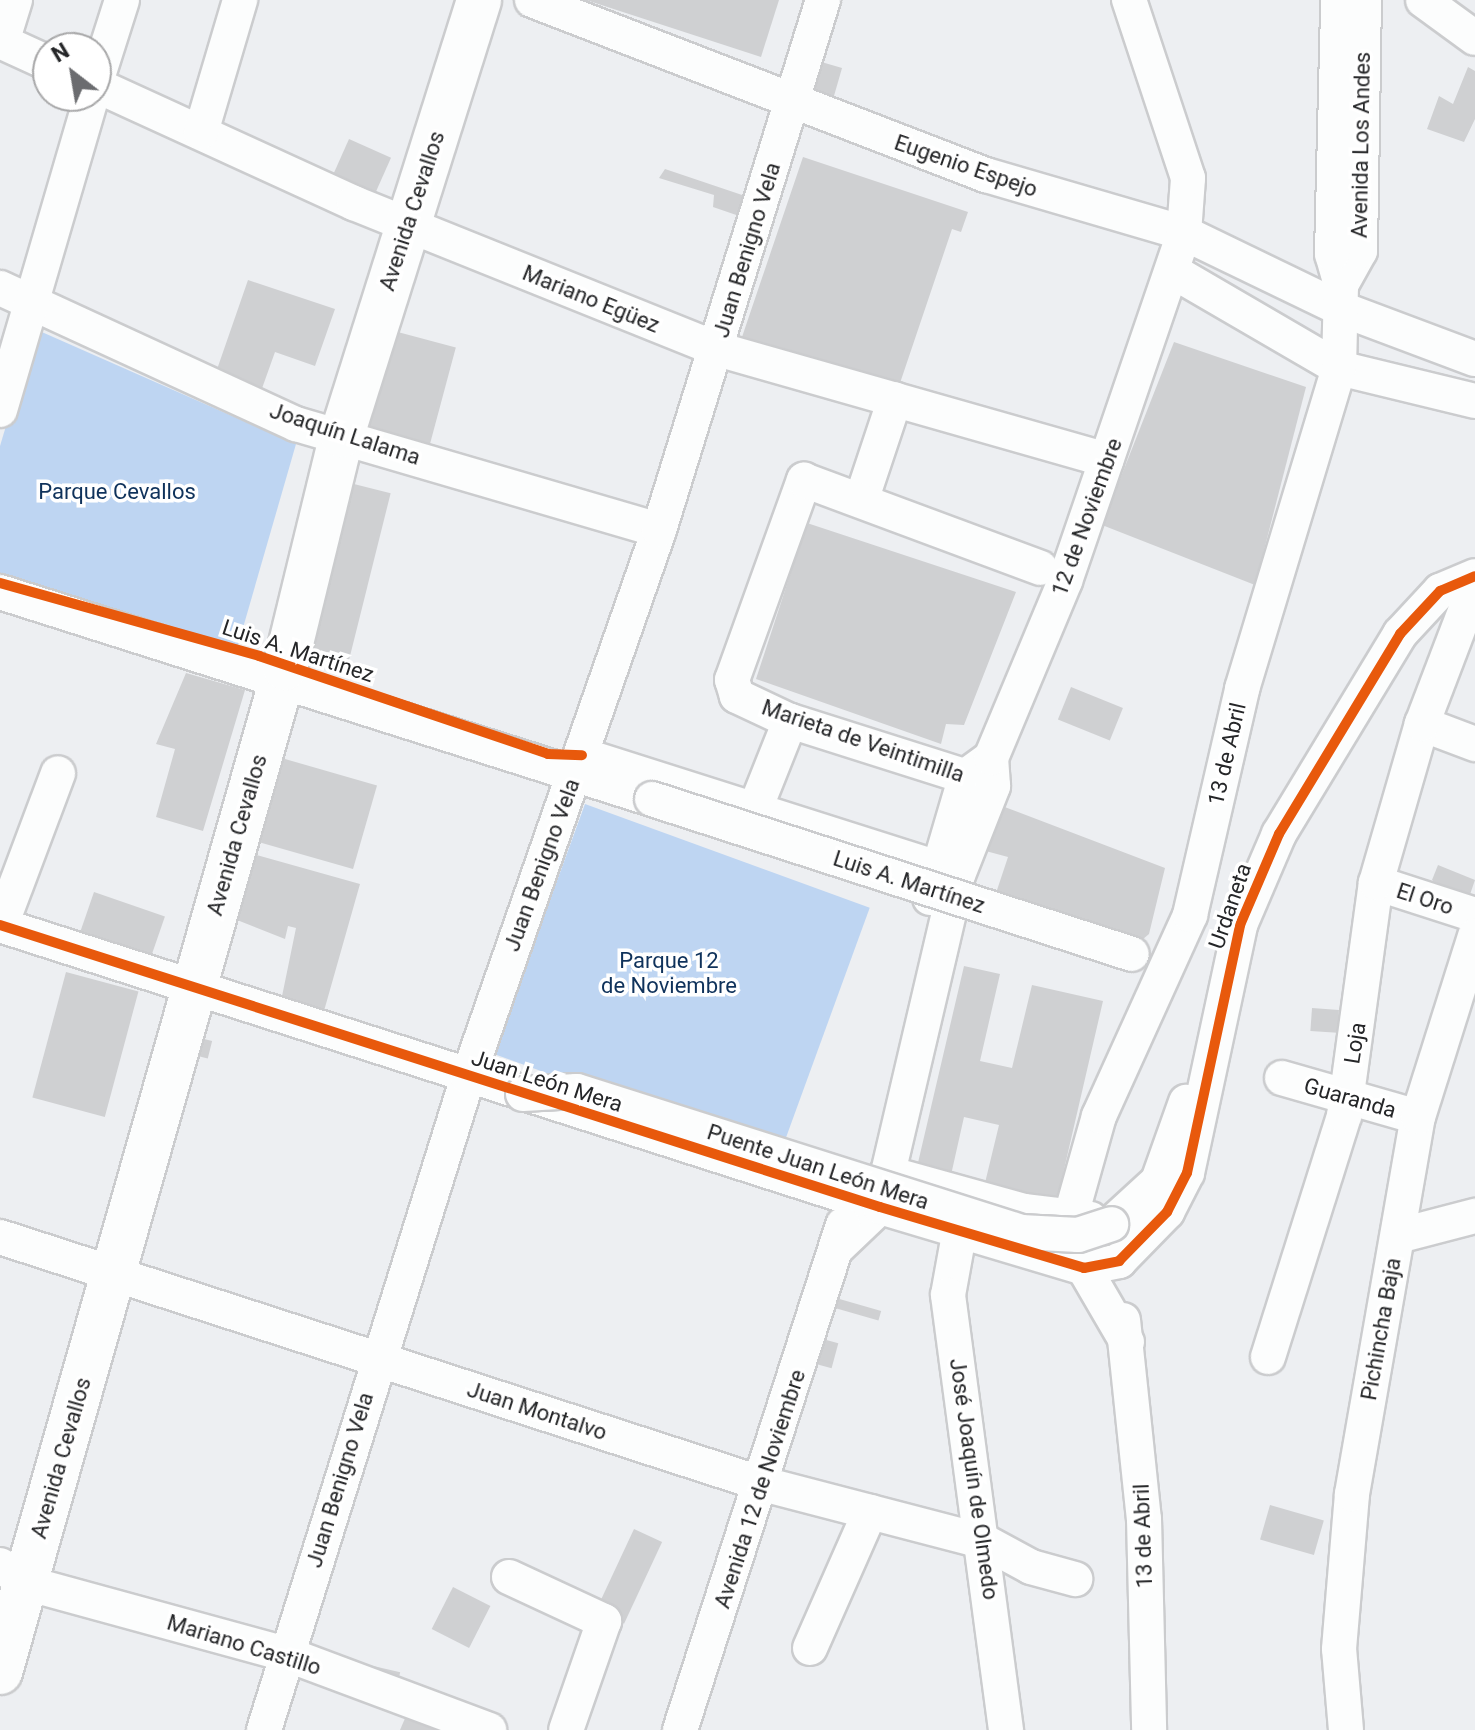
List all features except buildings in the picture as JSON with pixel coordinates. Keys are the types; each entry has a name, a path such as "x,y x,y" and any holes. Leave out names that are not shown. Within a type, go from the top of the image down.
{"main road":[{"name":"Avenida Cevallos","path":"400,218 453,0"},
{"name":"Avenida Cevallos","path":"0,1672 9,1580 104,1270 185,984 333,433 400,218 479,0"}],"street":[{"path":"15,0 1,42 32,56"},
{"path":"112,32 122,0"},
{"path":"201,132 240,0"},
{"name":"Eugenio Espejo","path":"532,0 792,105 986,175 1184,233 1340,296 1399,332 1475,359"},
{"name":"Juan Benigno Vela","path":"264,1730 468,1077 659,530 823,0"},
{"name":"12 de Noviembre","path":"870,1204 948,870 983,773 1065,581 1174,272 1184,233 1188,178 1129,0"},
{"name":"Avenida Los Andes","path":"1338,0 1332,254 1340,296"},
{"name":"Avenida Los Andes","path":"1340,296 1360,251 1364,0"},
{"path":"1423,0 1475,38"},
{"name":"Mariano Egüez","path":"112,91 354,203 400,218 717,349 1106,460"},
{"path":"0,410 15,295 86,112"},
{"path":"1174,272 1339,368 1475,401"},
{"name":"Joaquín Lalama","path":"15,295 333,433 659,530"},
{"name":"13 de Abril","path":"1127,1342 1084,1268 1099,1116 1148,957 1190,915 1242,689 1339,368 1340,296"},
{"path":"1373,376 1399,332"},
{"path":"862,498 895,399"},
{"name":"Marieta de Veintimilla","path":"983,773 790,721 737,696 732,680 798,485 812,480 1040,568"},
{"name":"Urdaneta","path":"1119,1261 1167,1212 1187,1173 1217,1013 1240,925 1333,736 1430,599 1475,576"},
{"name":"Loja","path":"1268,1357 1347,1098 1376,883 1422,724 1475,585"},
{"name":"Luis A. Martínez","path":"0,592 269,675 579,765 755,809 948,870"},
{"path":"755,809 790,721"},
{"path":"1422,724 1475,744"},
{"name":"Luis A. Martínez","path":"579,765 652,799 1148,957"},
{"path":"1,925 58,773"},
{"name":"12 de Noviembre","path":"870,1204 887,1173 948,870"},
{"name":"El Oro","path":"1376,883 1475,915"},
{"name":"Juan León Mera","path":"1,925 798,1182 1084,1268"},
{"name":"Pichincha Baja","path":"1346,1730 1342,1567 1418,1117 1475,936"},
{"path":"887,1173 1091,1213 1158,1181 1217,1013"},
{"name":"Guaranda","path":"1282,1078 1418,1117"},
{"name":"Puente Juan León Mera","path":"523,1094 577,1091 1021,1232 1078,1235 1091,1213"},
{"path":"798,1182 838,1240"},
{"name":"Avenida 12 de Noviembre","path":"680,1730 763,1484 838,1240 870,1204"},
{"name":"13 de Abril","path":"1091,1213 1119,1261 1144,1519 1149,1730"},
{"path":"1398,1236 1475,1216"},
{"name":"José Joaquín de Olmedo","path":"960,1229 948,1295 985,1542 1006,1730"},
{"name":"Juan Montalvo","path":"0,1237 763,1484 985,1542 1031,1567 1075,1579"},
{"path":"1084,1268 1119,1261"},
{"path":"810,1648 870,1512"},
{"path":"509,1577 604,1621 566,1730"},
{"name":"Mariano Castillo","path":"9,1580 286,1654 489,1730"}],"green space":[{"name":"Parque Cevallos","path":"35,329 296,444 236,652 0,577 0,446"},
{"name":"Parque 12 de Noviembre","path":"585,804 870,908 779,1158 494,1054"}],"cycle path":[{"path":"0,925 880,1207 1084,1268 1119,1261 1167,1212 1187,1173 1240,925 1279,834 1400,634 1440,591 1475,576"},
{"path":"0,583 259,656 548,754 582,755"}]}
